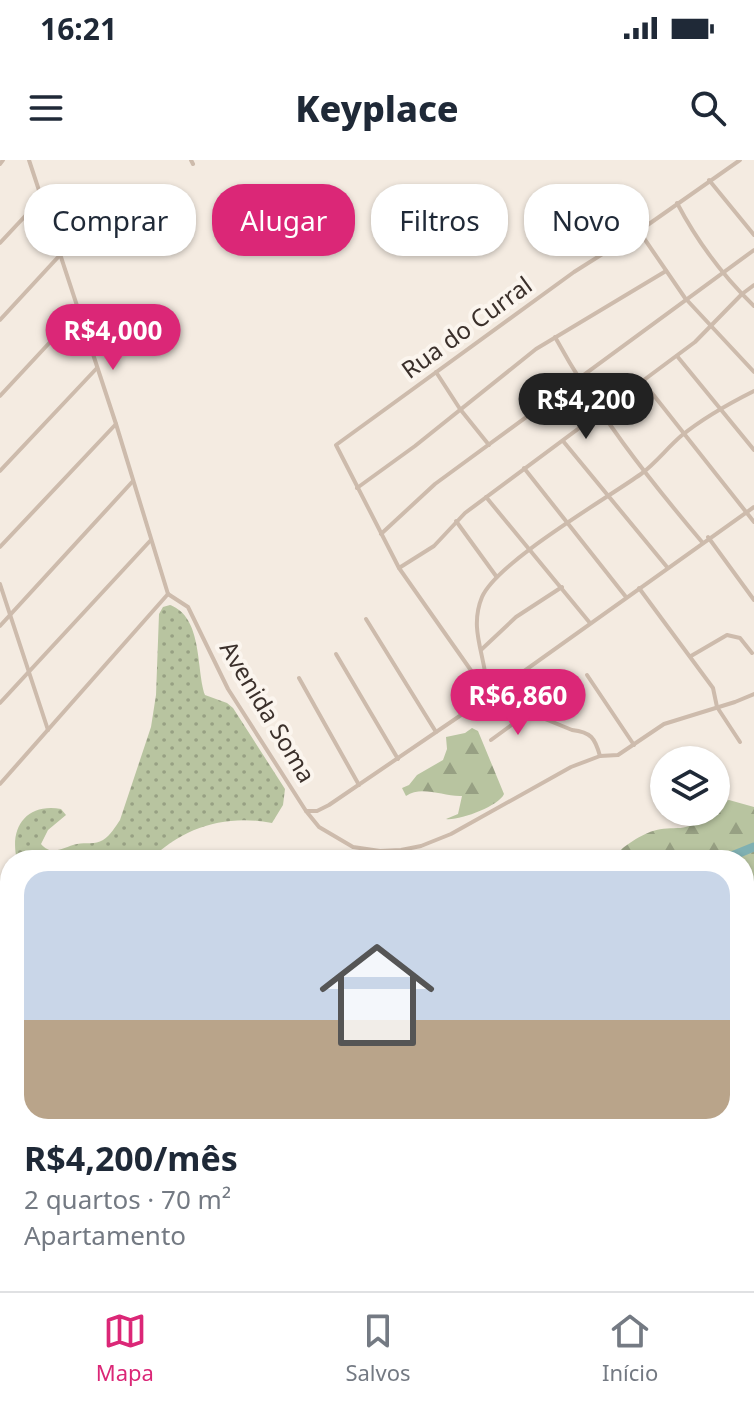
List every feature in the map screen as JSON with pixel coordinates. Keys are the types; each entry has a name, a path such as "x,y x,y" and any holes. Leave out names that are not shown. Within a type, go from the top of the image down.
{"street":[{"path":"29,160 37,184"},
{"name":"Rua do Curral","path":"649,224 740,160"},
{"path":"709,180 754,235"},
{"path":"677,203 691,230 721,273 754,306"},
{"path":"0,243 24,217"},
{"path":"649,246 685,298 754,372"},
{"path":"381,534 435,484 754,250"},
{"path":"0,320 59,256"},
{"path":"0,784 168,594 62,256"},
{"name":"Rua do Curral","path":"357,488 336,445 599,256"},
{"path":"600,756 596,741 585,731 572,730 488,694 399,568 357,488 555,337 666,271"},
{"path":"399,568 434,546 456,521 486,497 695,342 754,285"},
{"path":"0,396 79,311"},
{"path":"555,337 600,413 643,472 702,542"},
{"path":"676,356 754,450"},
{"path":"0,471 97,368"},
{"path":"436,372 489,445"},
{"path":"644,382 754,522"},
{"path":"488,694 487,673 475,629 478,608 496,576 643,472 684,434 754,391"},
{"path":"0,547 116,424"},
{"path":"563,441 667,567"},
{"path":"524,468 626,597"},
{"path":"0,626 133,481"},
{"path":"486,497 528,552 562,587 590,623"},
{"name":"Avenida Soma","path":"168,594 188,607 228,689 306,811 317,811 398,759 754,507"},
{"path":"456,521 496,576"},
{"path":"708,537 754,600"},
{"path":"0,703 150,541"},
{"path":"0,584 48,730"},
{"path":"481,650 516,617 562,587"},
{"path":"639,588 713,688 717,707 740,742"},
{"path":"366,619 436,732"},
{"path":"691,656 727,635 740,638 752,653"},
{"path":"336,654 398,759"},
{"path":"587,675 634,745"},
{"path":"299,678 359,785"},
{"path":"401,850 435,841 571,767 600,756 618,755 664,724 754,694"},
{"path":"491,740 528,712"},
{"path":"306,811 319,827 353,847 373,850"}],"green space":[{"path":"170,605 181,611 188,620 205,695 233,708 285,789 283,805 272,823 222,822 191,831 162,850 58,850 100,842 120,820 151,727 156,695 159,614 163,607"},
{"path":"472,728 478,731 504,794 501,799 478,812 446,819 458,814 462,796 426,791 406,796 402,788 443,760 447,749 446,737 465,733"},
{"path":"730,800 754,807 754,850 621,850 653,831 730,826"},
{"path":"61,809 66,815 48,830 41,844 49,850 15,850 18,828 23,820 38,810"}],"waterway":[{"path":"747,850 754,847"}]}
